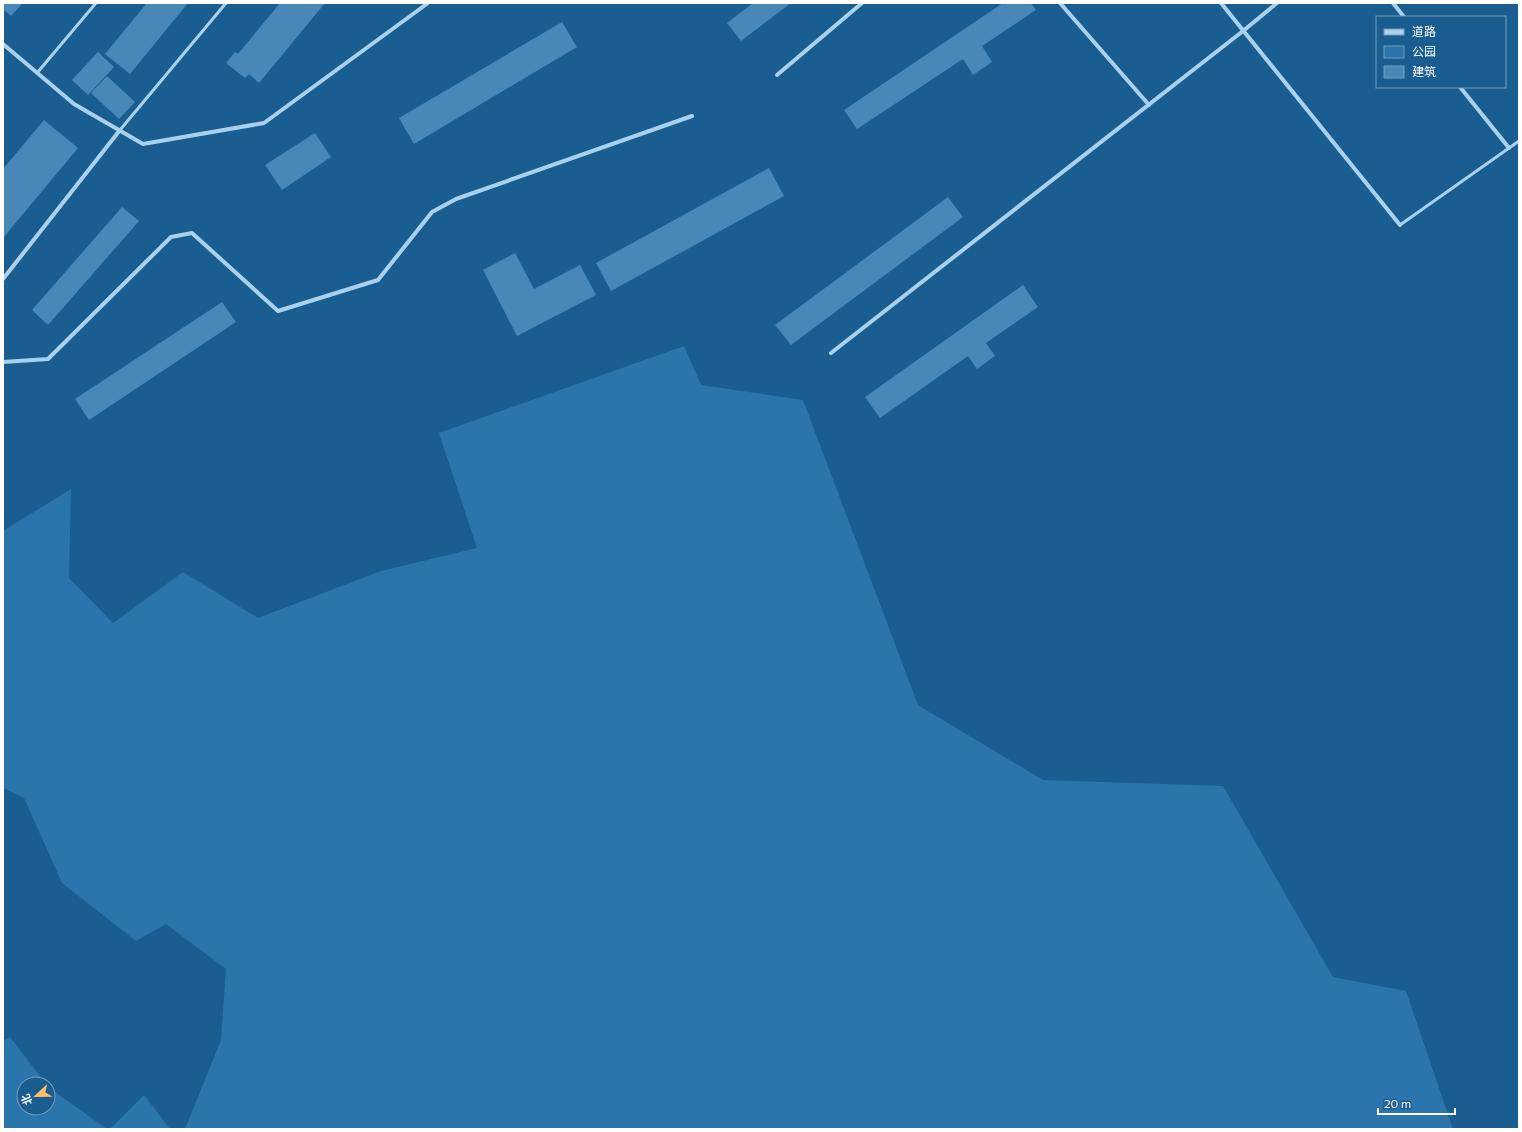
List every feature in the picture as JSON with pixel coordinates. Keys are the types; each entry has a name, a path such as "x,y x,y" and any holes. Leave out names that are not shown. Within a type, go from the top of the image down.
{"street":[{"path":"3,44 74,104 143,144 264,123 427,3"},
{"path":"777,75 862,3"},
{"path":"1060,3 1149,105"},
{"path":"1221,3 1400,225"},
{"path":"831,353 1149,105 1277,3"},
{"path":"1393,3 1403,16"},
{"path":"1461,88 1509,148"},
{"path":"3,362 48,358 172,237 192,233 278,311 378,280 432,212 456,198 692,116"},
{"path":"3,278 120,130"}],"lane":[{"path":"37,72 96,3"},
{"path":"120,130 226,3"},
{"path":"1400,225 1519,141"}],"green space":[{"path":"684,346 701,385 803,400 918,705 1043,780 1223,786 1333,977 1406,991 1453,1129 185,1129 221,1040 226,969 166,924 136,941 62,883 24,798 3,788 3,531 71,489 69,578 113,623 183,572 258,618 381,571 477,548 439,433"},
{"path":"10,1037 40,1076 16,1076 16,1116 56,1116 56,1093 107,1129 3,1129 3,1041"},
{"path":"144,1095 170,1129 110,1129"}],"building":[{"path":"3,3 23,3 11,16 3,9"},
{"path":"147,3 188,3 130,74 105,54"},
{"path":"280,3 325,3 259,83 249,74 245,78 226,63 235,52 238,54"},
{"path":"753,3 791,3 741,41 727,23"},
{"path":"1003,3 1031,3 1036,10 982,46 992,62 973,75 963,59 857,129 844,110"},
{"path":"562,22 577,47 414,144 399,118"},
{"path":"98,52 114,67 88,95 72,80"},
{"path":"107,76 135,102 119,119 91,93"},
{"path":"44,120 78,148 3,238 3,169"},
{"path":"315,133 331,157 282,190 265,165"},
{"path":"769,168 784,196 611,291 596,263"},
{"path":"948,197 963,217 791,345 775,325"},
{"path":"122,207 139,221 48,325 32,310"},
{"path":"515,253 534,289 580,265 596,295 517,336 483,270"},
{"path":"1023,285 1038,307 986,343 995,356 977,369 968,356 880,418 865,397"},
{"path":"222,302 236,322 89,420 75,399"}]}
